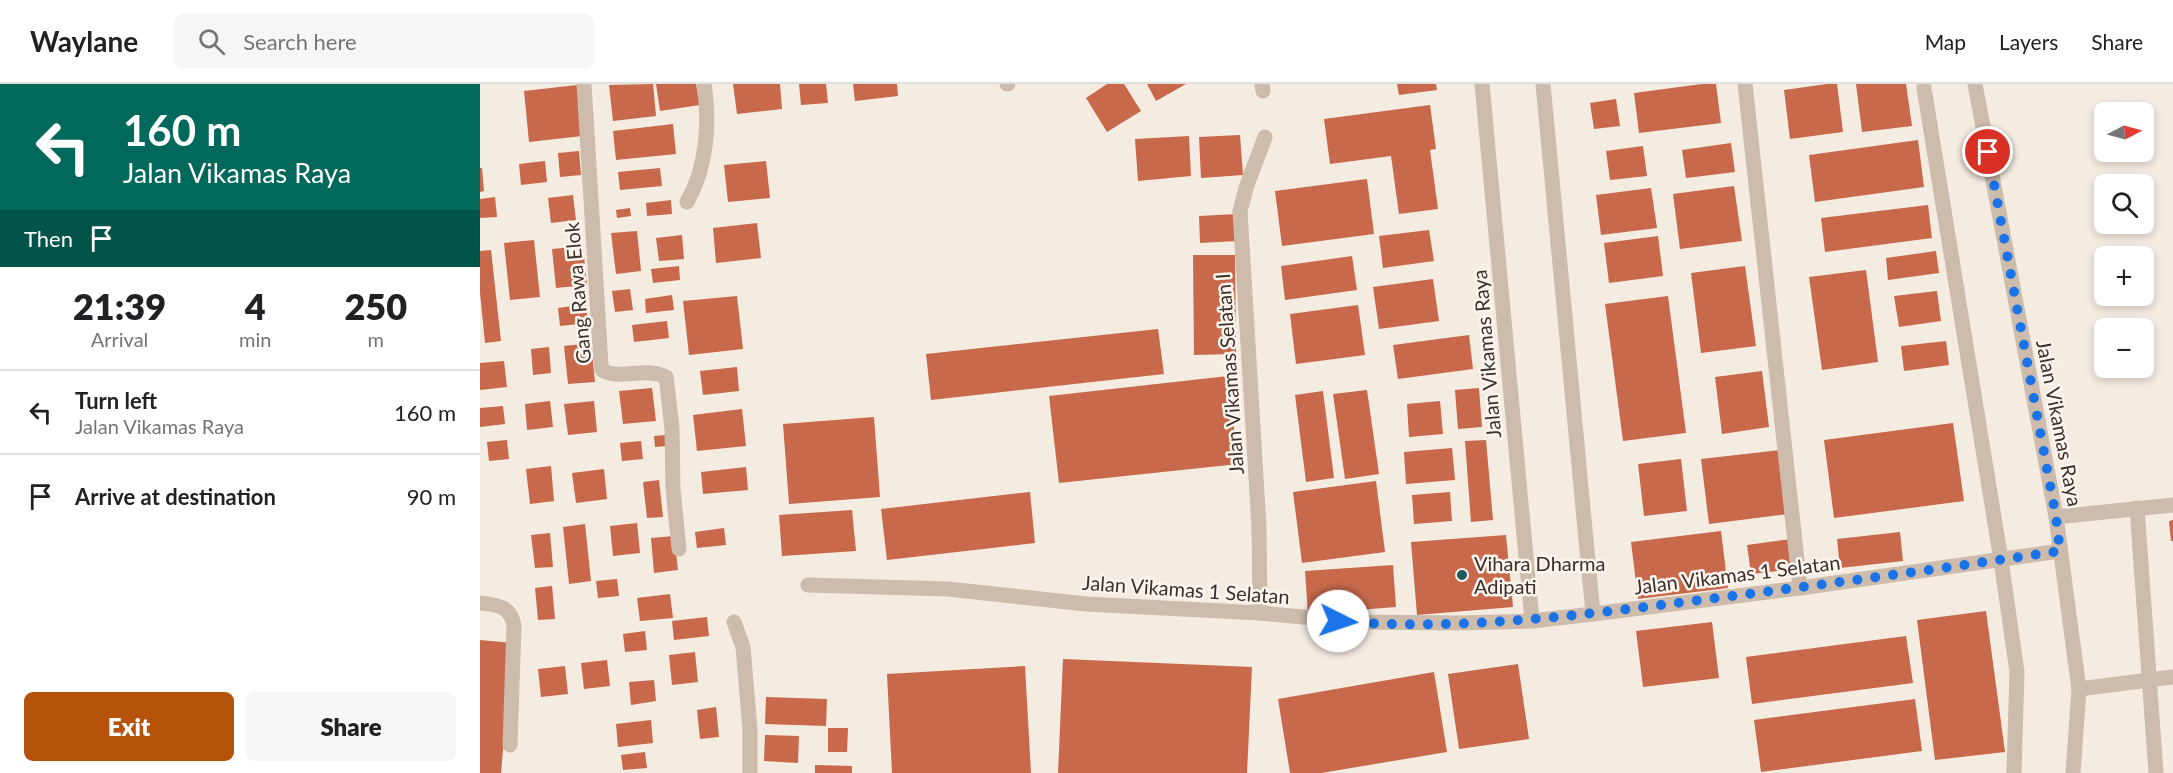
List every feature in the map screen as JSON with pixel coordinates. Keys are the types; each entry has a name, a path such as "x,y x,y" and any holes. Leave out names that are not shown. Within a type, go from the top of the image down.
{"street":[{"name":"Gang Rawa Elok","path":"584,84 602,370 615,375 651,371 666,377 672,428 673,489 679,549"},
{"path":"687,202 700,174 705,152 704,84"},
{"name":"Jalan Vikamas Raya","path":"1482,84 1532,621"},
{"path":"1543,84 1586,615"},
{"path":"1745,84 1800,588"},
{"name":"Jalan Vikamas Raya","path":"1975,84 2056,517 2079,689 2073,773"},
{"path":"1924,88 2001,560 2017,672 2014,773"},
{"name":"Jalan Vikamas Selatan I","path":"1260,613 1259,527 1240,212 1246,185 1264,136"},
{"path":"2056,517 2173,505"},
{"path":"2137,508 2157,773"},
{"name":"Jalan Vikamas 1 Selatan","path":"808,585 948,589 1086,604 1260,613 1357,622 1460,623 1532,621 1586,615 1800,588 2060,551"},
{"path":"480,603 499,605 508,609 513,618 510,745"},
{"path":"734,622 743,647 750,730 750,773"},
{"path":"2079,689 2173,677"}],"building":[{"path":"653,84 656,116 613,121 609,85"},
{"path":"656,84 696,84 700,105 660,111"},
{"path":"733,84 780,84 782,109 737,114"},
{"path":"799,84 826,84 828,103 801,105"},
{"path":"853,84 897,84 898,96 855,101"},
{"path":"1107,84 1124,84 1141,111 1107,132 1086,98"},
{"path":"1147,84 1186,84 1156,101"},
{"path":"1397,84 1436,84 1437,90 1399,95"},
{"path":"1716,84 1721,123 1639,133 1634,93"},
{"path":"1837,84 1843,132 1790,139 1784,90"},
{"path":"1856,84 1906,84 1912,126 1862,132"},
{"path":"577,85 582,136 529,142 524,91"},
{"path":"1616,99 1620,126 1594,129 1590,103"},
{"path":"1430,105 1436,149 1430,150 1438,209 1399,214 1391,156 1330,164 1324,119"},
{"path":"673,124 676,154 616,160 613,131"},
{"path":"1240,135 1243,175 1201,178 1199,137"},
{"path":"1189,136 1191,176 1138,181 1135,139"},
{"path":"1918,140 1924,187 1815,202 1809,155"},
{"path":"1731,143 1735,172 1686,178 1682,150"},
{"path":"1643,146 1647,176 1610,180 1606,151"},
{"path":"579,151 581,175 560,177 558,153"},
{"path":"545,161 547,182 521,185 519,164"},
{"path":"766,161 770,198 728,202 724,165"},
{"path":"480,168 482,168 484,191 480,192"},
{"path":"660,168 662,186 620,190 618,172"},
{"path":"1367,179 1374,234 1282,246 1275,191"},
{"path":"1734,186 1742,241 1680,249 1673,194"},
{"path":"1651,188 1657,228 1601,235 1596,195"},
{"path":"573,195 576,220 551,223 548,198"},
{"path":"495,197 497,217 480,218 480,199"},
{"path":"671,200 672,214 647,216 646,203"},
{"path":"1928,205 1932,238 1825,252 1821,218"},
{"path":"630,208 631,216 617,218 616,210"},
{"path":"1236,214 1237,241 1200,243 1199,216"},
{"path":"757,223 761,258 716,263 713,228"},
{"path":"1429,230 1434,261 1383,268 1379,236"},
{"path":"637,231 641,271 616,274 611,233"},
{"path":"682,235 684,259 659,261 656,238"},
{"path":"1658,236 1663,276 1609,283 1604,243"},
{"path":"534,240 540,297 510,300 504,243"},
{"path":"583,246 587,285 556,288 552,249"},
{"path":"491,250 501,341 485,343 480,293 480,251"},
{"path":"1936,251 1939,273 1888,280 1886,258"},
{"path":"1193,255 1235,255 1236,354 1194,355"},
{"path":"1352,256 1357,290 1285,300 1281,266"},
{"path":"679,266 680,280 653,283 651,269"},
{"path":"1745,266 1756,346 1701,353 1691,273"},
{"path":"1866,270 1878,362 1822,370 1809,277"},
{"path":"1433,279 1439,321 1379,329 1373,287"},
{"path":"630,289 633,310 615,312 612,291"},
{"path":"1937,291 1941,321 1899,327 1894,296"},
{"path":"672,295 674,310 646,313 645,299"},
{"path":"737,296 743,349 689,355 683,301"},
{"path":"1668,296 1686,433 1623,441 1605,304"},
{"path":"586,304 588,323 560,326 558,308"},
{"path":"1358,305 1365,355 1296,364 1290,314"},
{"path":"667,321 669,338 634,342 632,325"},
{"path":"1158,329 1164,374 931,400 926,354"},
{"path":"1469,335 1473,369 1398,379 1393,345"},
{"path":"1946,341 1949,365 1904,371 1901,346"},
{"path":"591,343 595,382 568,384 564,346"},
{"path":"549,347 551,373 533,375 531,349"},
{"path":"504,361 507,387 480,390 480,363"},
{"path":"737,367 739,391 703,395 700,371"},
{"path":"1762,371 1769,427 1722,434 1715,377"},
{"path":"1228,376 1238,464 1059,483 1049,396"},
{"path":"652,388 656,421 623,424 619,391"},
{"path":"1479,388 1482,427 1458,429 1455,390"},
{"path":"1367,390 1379,474 1345,479 1333,394"},
{"path":"1323,391 1334,478 1306,482 1295,395"},
{"path":"550,401 553,427 527,430 525,404"},
{"path":"594,401 597,432 568,435 564,404"},
{"path":"1440,401 1443,434 1409,437 1407,404"},
{"path":"503,406 505,424 480,427 480,408"},
{"path":"742,409 746,446 697,451 693,415"},
{"path":"874,417 880,497 789,504 783,424"},
{"path":"1953,423 1964,501 1834,518 1824,440"},
{"path":"665,435 667,446 655,447 654,436"},
{"path":"507,440 509,459 489,461 487,442"},
{"path":"1486,440 1493,520 1471,522 1465,441"},
{"path":"641,441 643,459 622,461 620,443"},
{"path":"1452,448 1455,480 1406,484 1404,452"},
{"path":"1780,450 1788,514 1709,524 1701,459"},
{"path":"1681,459 1687,511 1644,516 1638,464"},
{"path":"551,466 554,501 530,504 526,469"},
{"path":"746,467 748,490 703,494 701,472"},
{"path":"604,469 607,499 576,503 572,473"},
{"path":"659,480 663,517 647,518 643,482"},
{"path":"1376,481 1385,552 1302,563 1293,492"},
{"path":"1030,492 1035,543 887,560 881,509"},
{"path":"1450,492 1452,521 1414,524 1412,495"},
{"path":"852,510 856,551 782,556 779,515"},
{"path":"2173,520 2173,541 2171,541 2169,521"},
{"path":"637,523 640,553 613,556 610,526"},
{"path":"585,524 591,581 569,584 563,527"},
{"path":"724,528 726,545 697,548 695,532"},
{"path":"1721,531 1728,588 1638,599 1631,542"},
{"path":"1900,532 1903,561 1840,568 1837,539"},
{"path":"550,533 553,567 535,568 531,535"},
{"name":"Vihara Dharma Adipati","path":"1506,535 1513,607 1417,615 1411,542"},
{"path":"674,536 678,570 654,573 651,538"},
{"path":"1791,539 1795,569 1751,574 1747,545"},
{"path":"1393,565 1396,607 1308,614 1305,571"},
{"path":"617,579 619,596 598,598 596,581"},
{"path":"552,586 555,619 538,620 535,588"},
{"path":"670,594 673,618 640,621 637,598"},
{"path":"1986,611 2005,752 1935,760 1917,620"},
{"path":"707,617 709,636 674,640 672,621"},
{"path":"1712,622 1719,678 1643,687 1636,631"},
{"path":"645,631 647,650 625,652 623,634"},
{"path":"1906,636 1913,683 1752,704 1746,657"},
{"path":"480,640 512,643 501,773 480,773"},
{"path":"695,652 698,682 672,685 669,655"},
{"path":"1063,659 1252,667 1247,773 1058,773"},
{"path":"607,660 610,686 584,689 581,663"},
{"path":"1518,664 1529,739 1459,749 1448,674"},
{"path":"565,666 568,694 541,697 538,669"},
{"path":"1025,666 1031,773 892,773 887,674"},
{"path":"1434,672 1447,752 1321,773 1290,773 1278,699"},
{"path":"654,680 656,701 631,705 629,682"},
{"path":"766,697 827,699 826,726 765,724"},
{"path":"1915,699 1922,751 1761,772 1754,720"},
{"path":"716,707 719,737 700,739 697,710"},
{"path":"651,720 653,743 618,747 616,724"},
{"path":"828,728 848,728 847,752 828,752"},
{"path":"765,735 799,736 798,763 764,761"},
{"path":"645,752 647,768 623,770 621,755"},
{"path":"815,765 852,766 852,773 815,773"}],"place":[{"name":"Vihara Dharma Adipati","path":"1462,575"}],"route":[{"path":"1338,621 1460,623 1532,621 1800,588 2060,551 2056,517 1988,152"}]}
